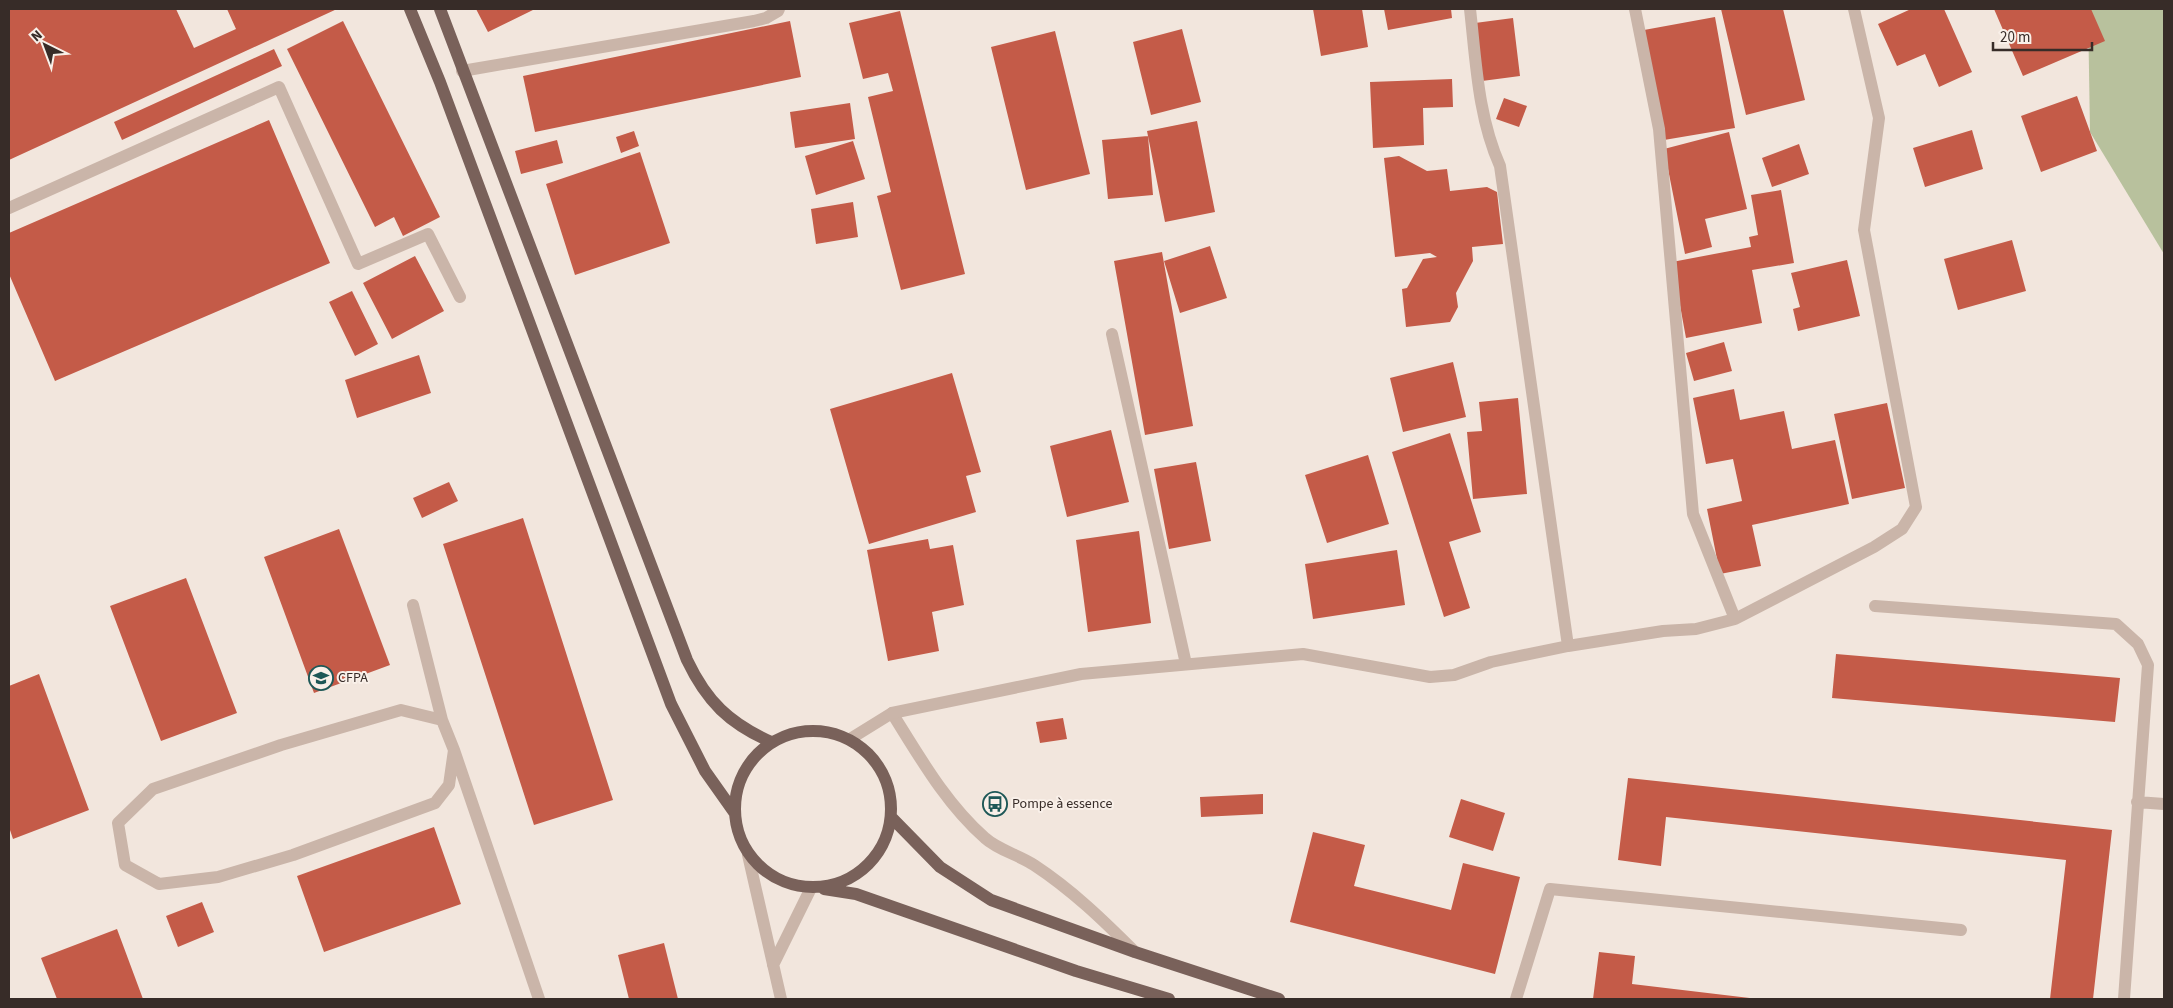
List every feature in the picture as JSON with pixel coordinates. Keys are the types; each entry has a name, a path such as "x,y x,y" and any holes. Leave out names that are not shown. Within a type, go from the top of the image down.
{"main road":[{"path":"410,9 444,91 671,704 705,770 734,812"},
{"path":"440,9 687,660 697,681 721,711 736,724 771,742"},
{"path":"814,888 845,881 868,866 884,843 892,816 891,794 883,772 869,754 850,739 831,732 811,730 790,734 771,742 751,760 738,785 734,812 738,834 748,855 765,872 786,884 814,888 856,894 1076,970 1169,999"},
{"path":"892,816 940,867 991,900 1135,952 1279,999"}],"street":[{"path":"462,71 754,21 766,18 779,9"},
{"path":"1470,9 1484,119 1490,144 1500,166 1568,646"},
{"path":"1635,9 1659,129 1693,514 1735,619"},
{"path":"850,739 892,713 1081,674 1303,654 1430,677 1454,675 1492,662 1568,646 1663,631 1696,629 1735,619 1874,547 1902,529 1916,507 1864,230 1879,118 1854,9"},
{"path":"9,208 279,87 358,264 428,234 460,297"},
{"path":"1112,334 1186,664"},
{"path":"414,604 442,720 539,999"},
{"path":"1875,606 2116,624 2138,644 2148,665 2124,999"},
{"path":"442,720 401,710 281,745 153,789 118,822 125,865 159,884 218,877 302,851 435,803 449,786 454,750"},
{"path":"892,713 921,760 952,802 986,839 1034,865 1089,906 1135,952"},
{"path":"2137,802 2164,804"},
{"path":"748,855 781,999"},
{"path":"773,965 814,888"},
{"path":"1516,999 1550,889 1960,930"}],"green space":[{"path":"2088,9 2164,9 2164,254 2090,132"}],"building":[{"path":"9,9 176,9 194,48 236,29 227,9 337,9 9,160"},
{"path":"476,9 535,9 488,32"},
{"path":"1313,9 1362,9 1368,47 1321,56"},
{"path":"1384,9 1451,9 1452,18 1388,30"},
{"path":"1721,9 1783,9 1805,100 1746,115"},
{"path":"1911,9 1944,9 1972,72 1939,87 1925,54 1897,66 1878,24"},
{"path":"1994,9 2091,9 2105,41 2023,76"},
{"path":"900,11 965,274 901,290 877,196 891,192 868,97 893,91 888,73 863,79 849,23"},
{"path":"1715,17 1735,128 1664,140 1644,30"},
{"path":"1513,18 1520,76 1482,81 1475,23"},
{"path":"343,21 440,217 403,236 394,217 375,227 287,49"},
{"path":"790,21 801,77 535,132 523,76"},
{"path":"1182,29 1201,102 1151,115 1133,42"},
{"path":"1055,31 1090,174 1026,190 991,47"},
{"path":"274,49 282,66 122,140 114,122"},
{"path":"1452,79 1453,107 1423,108 1424,145 1373,148 1370,82"},
{"path":"2077,96 2097,151 2041,172 2021,116"},
{"path":"1504,98 1527,106 1519,127 1496,119"},
{"path":"850,103 855,139 795,148 790,112"},
{"path":"269,120 330,263 55,381 9,274 9,233"},
{"path":"1197,121 1215,212 1165,222 1147,131"},
{"path":"1972,130 1983,169 1925,187 1913,148"},
{"path":"634,131 639,146 621,153 616,137"},
{"path":"1729,132 1747,209 1705,219 1712,247 1685,254 1664,149"},
{"path":"1148,136 1153,195 1108,199 1102,140"},
{"path":"557,140 563,163 521,174 515,151"},
{"path":"853,141 865,179 816,195 805,156"},
{"path":"1799,144 1809,174 1772,187 1762,158"},
{"path":"640,152 670,243 575,275 546,184"},
{"path":"1399,156 1427,171 1447,169 1450,191 1487,187 1497,192 1503,244 1472,247 1473,261 1456,293 1458,307 1450,322 1406,327 1402,289 1407,288 1423,259 1437,257 1430,253 1395,257 1384,158"},
{"path":"1781,190 1794,263 1752,270 1762,323 1686,338 1672,262 1751,247 1749,237 1758,235 1751,195"},
{"path":"853,202 858,237 816,244 811,209"},
{"path":"2012,240 2026,291 1958,310 1944,259"},
{"path":"1210,246 1227,298 1180,313 1164,261"},
{"path":"1162,252 1193,426 1145,435 1114,261"},
{"path":"415,256 444,311 392,339 363,283"},
{"path":"1847,260 1860,316 1798,331 1793,309 1800,307 1791,273"},
{"path":"352,291 378,344 355,356 329,302"},
{"path":"1724,342 1732,371 1694,381 1686,353"},
{"path":"419,355 431,393 357,418 345,380"},
{"path":"1453,362 1466,417 1403,432 1390,378"},
{"path":"952,373 981,472 966,476 976,512 869,544 830,409"},
{"path":"1734,389 1740,420 1784,411 1792,449 1835,440 1849,504 1752,525 1761,566 1720,574 1707,509 1742,501 1733,459 1706,464 1693,398"},
{"path":"1518,398 1527,494 1473,499 1467,432 1482,431 1479,402"},
{"path":"1887,403 1905,488 1852,499 1834,414"},
{"path":"1111,430 1129,502 1067,517 1050,446"},
{"path":"1450,433 1481,532 1449,542 1470,608 1444,617 1392,452"},
{"path":"1368,455 1389,524 1327,543 1305,475"},
{"path":"1196,462 1211,541 1169,549 1154,469"},
{"path":"449,482 458,501 422,518 413,498"},
{"path":"523,518 613,800 534,825 443,544"},
{"path":"339,529 390,665 314,693 264,557"},
{"path":"1139,531 1151,623 1088,632 1076,540"},
{"path":"928,539 930,549 953,545 964,605 932,612 939,651 888,661 867,550"},
{"path":"1397,550 1405,605 1313,619 1305,564"},
{"path":"186,578 237,713 161,741 110,606"},
{"path":"1836,654 2120,678 2115,722 1832,698"},
{"path":"39,674 89,810 13,839 9,827 9,686"},
{"path":"1063,718 1067,739 1040,743 1036,722"},
{"path":"1628,778 2112,830 2093,999 2050,999 2066,860 1666,817 1661,866 1618,860"},
{"path":"1263,794 1263,814 1201,817 1200,797"},
{"path":"1461,799 1505,813 1493,851 1449,837"},
{"path":"434,827 461,904 324,952 297,876"},
{"path":"1313,832 1365,845 1354,886 1451,910 1463,863 1520,877 1495,974 1290,922"},
{"path":"202,902 214,932 178,947 166,916"},
{"path":"117,929 143,999 57,999 41,958"},
{"path":"664,943 678,999 629,999 618,955"},
{"path":"1599,952 1635,956 1632,984 1758,999 1593,999"}],"place":[{"name":"CFPA","path":"321,678"},
{"name":"Pompe à essence","path":"995,804"}]}
